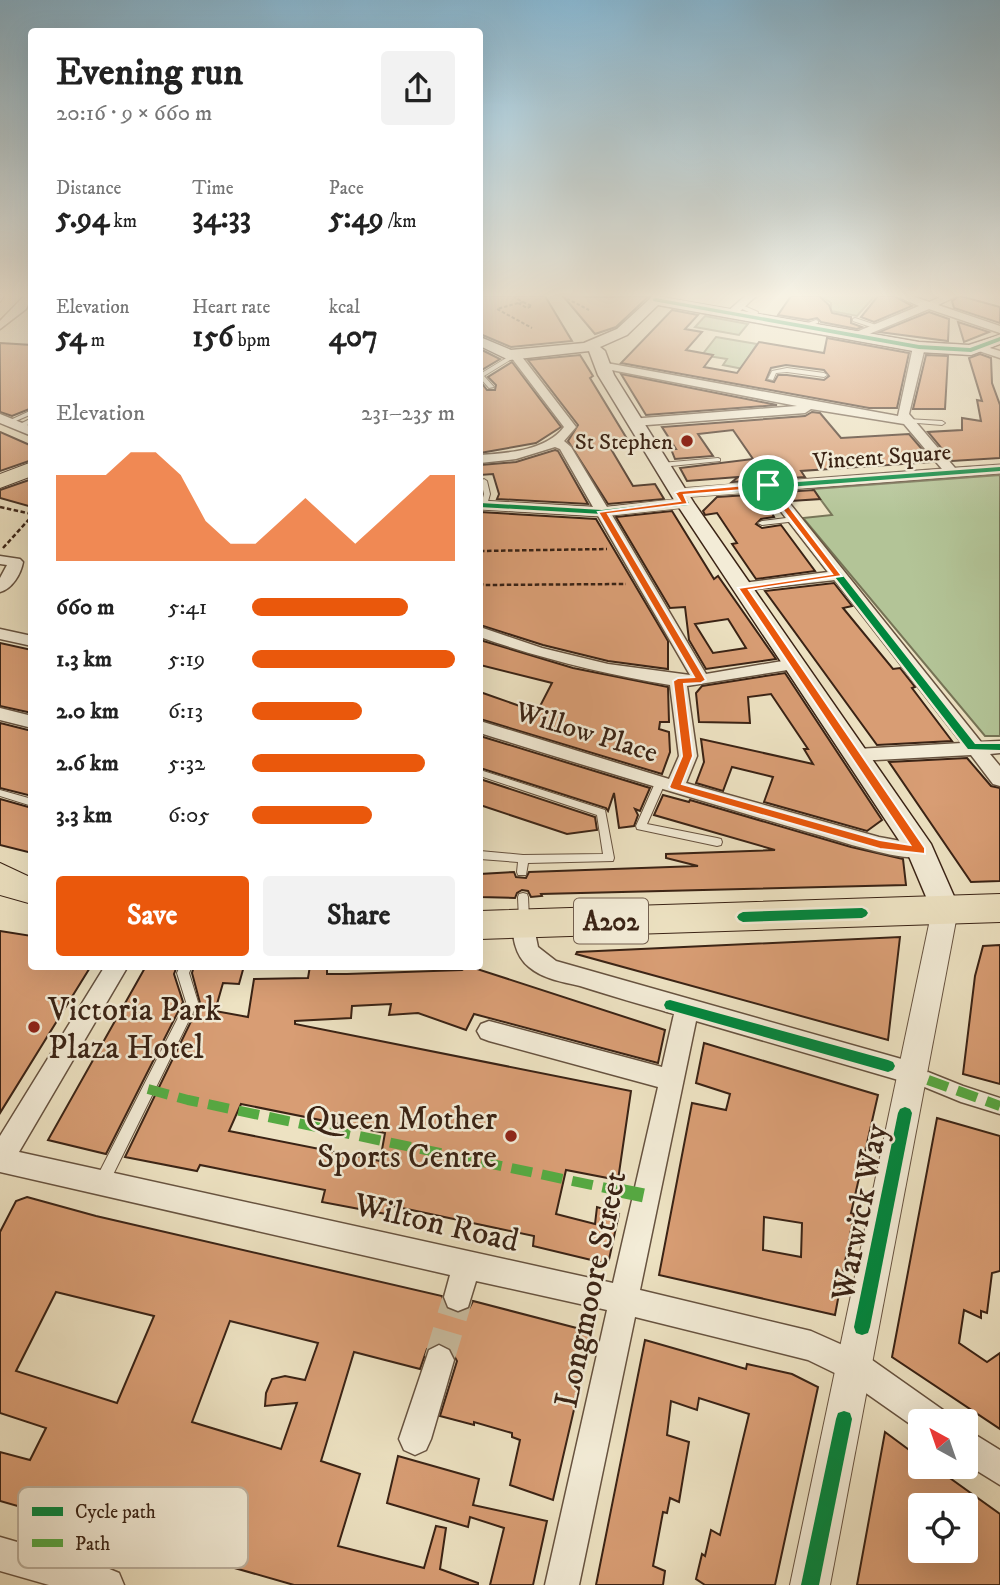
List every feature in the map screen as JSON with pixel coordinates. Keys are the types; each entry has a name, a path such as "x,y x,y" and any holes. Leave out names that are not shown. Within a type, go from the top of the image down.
{"highway":[{"name":"A202","path":"483,924 524,911 945,911 1000,908"}],"main road":[{"path":"608,370 634,422 682,498 921,851 945,911"},
{"path":"0,482 28,470"}],"street":[{"path":"483,459 514,456 555,441 570,427 526,370"},
{"path":"678,370 874,417 906,421"},
{"path":"914,370 903,414 906,421 951,472"},
{"path":"634,422 823,405"},
{"path":"555,441 565,447 701,680"},
{"name":"Vincent Square","path":"483,505 603,512 768,485 1000,469"},
{"path":"768,485 972,747 1000,779"},
{"path":"0,560 15,562 14,571 0,587"},
{"path":"743,588 838,576"},
{"path":"483,633 608,669 678,681 701,680 793,664"},
{"path":"0,634 28,640"},
{"path":"667,785 688,756 678,681"},
{"path":"0,715 28,721"},
{"name":"Willow Place","path":"483,728 667,785 880,844 921,851"},
{"path":"858,755 1000,747"},
{"path":"524,911 524,943 532,958 540,965 862,1059 1000,1106"},
{"name":"Warwick Way","path":"810,1585 854,1366 920,1077 945,911"},
{"path":"0,1160 115,970"},
{"name":"Longmoore Street","path":"562,1585 687,1009"},
{"path":"489,1031 671,1080"},
{"name":"Wilton Road","path":"0,1160 624,1300 811,1346 854,1366 915,1409"},
{"path":"458,1297 466,1266"},
{"path":"415,1439 439,1360"},
{"path":"978,1453 1000,1469"},
{"path":"0,1554 18,1559"},
{"path":"48,1568 107,1585"}],"lane":[{"path":"771,379 774,372 779,371 824,375"},
{"path":"483,378 491,387"},
{"path":"906,421 942,423"},
{"path":"661,465 718,460"},
{"path":"483,503 487,494 484,481"},
{"path":"762,523 794,519"},
{"path":"483,774 602,813 609,858 523,859 483,855"},
{"path":"667,785 641,826 717,842"},
{"path":"0,793 28,802"},
{"path":"522,872 523,859"},
{"path":"102,1183 192,1002 184,970"}],"path":[{"path":"0,508 28,514"},
{"path":"0,551 28,520"},
{"path":"483,551 624,549"},
{"path":"483,585 644,584"}],"green space":[{"path":"1000,475 1000,736 985,736 803,518 832,515 813,489"}],"building":[{"path":"0,370 28,370 28,410 12,416 0,412"},
{"path":"499,370 518,370 561,427 536,443 483,452 483,385 487,390 495,390 496,385 488,377"},
{"path":"536,370 589,370 593,376 590,378 632,447 611,449 633,486 655,484 664,499 608,504 568,441 578,425"},
{"path":"659,370 720,370 737,373 739,370 770,370 766,380 774,382 778,375 824,380 829,376 824,370 905,370 897,408 869,408"},
{"path":"922,370 947,370 945,409 913,409"},
{"path":"973,370 991,370 992,383 1000,405 1000,458 952,461 928,432 962,430 962,418 981,421 977,400 982,401"},
{"path":"621,374 777,405 646,415"},
{"path":"812,412 820,413 841,438 909,434 933,462 801,471 805,477 732,482 738,477 687,481 680,468 753,459 733,430 698,434 713,456 675,459 671,449 676,449 662,427 805,416"},
{"path":"0,432 28,444 28,461 0,471"},
{"path":"558,451 588,504 497,499 499,494 493,474 483,475 483,465 516,462"},
{"path":"28,480 28,506 0,498 0,490"},
{"path":"814,490 820,499 791,501 784,492"},
{"path":"764,494 771,503 767,503 774,517 761,519 756,524 762,528 781,525 815,571 756,579 732,544 737,543 717,513 705,515 703,511 717,497"},
{"path":"672,511 714,579 718,576 776,659 706,669 689,640 685,607 670,608 616,517","holes":["728,619 746,648 713,653 695,624"]},
{"path":"483,512 596,519 668,641 668,669 608,661 543,645 483,626"},
{"path":"834,583 852,606 843,608 893,669 900,668 952,741 877,745 765,591"},
{"path":"483,641 573,668 668,687 669,722 660,722 659,729 669,732 670,752 662,774 483,720 483,693 537,712 552,683 483,666"},
{"path":"0,643 28,649 28,712 0,706"},
{"path":"785,673 882,820 867,831 764,802 773,777 732,767 723,791 696,783 704,762 701,739 813,764 804,749 808,749 771,694 748,697 750,723 699,722 696,693 702,686"},
{"path":"0,723 28,730 28,795 0,788"},
{"path":"483,737 650,788 640,811 635,809 638,815 634,826 619,828 614,793 608,811 606,808 483,769"},
{"path":"967,758 991,786 1000,788 1000,881 971,882 889,762"},
{"path":"483,780 595,817 597,830 567,834 483,806"},
{"path":"663,795 689,802 690,800 851,847 903,859 906,885 541,894 542,896 531,897 528,891 522,890 515,898 483,897 483,874 514,872 516,877 526,878 529,872 698,866 666,858 666,854 775,850 654,815"},
{"path":"0,799 28,807 28,852 0,845"},
{"name":"Victoria Park Plaza Hotel","path":"0,931 28,935 28,970 89,970 0,1113"},
{"path":"900,937 888,1040 576,954 577,952"},
{"path":"1000,945 1000,1084 963,1074 975,976 983,946"},
{"path":"144,970 176,970 174,974 183,1002 106,1154 48,1140"},
{"path":"193,970 243,970 239,984 223,983 215,1011 248,1017 254,979 308,978 309,970 327,970 327,974 347,974 480,970 665,1030 658,1063 474,1014 466,1030 418,1013 389,1015 391,1004 352,1006 351,1018 295,1021 295,1024 631,1091 618,1180 566,1170 556,1214 595,1224 597,1207 619,1214 608,1264 533,1246 534,1236 388,1205 386,1214 322,1202 325,1190 200,1165 197,1171 125,1157 200,1003","holes":["241,1104 385,1133 380,1161 229,1131"]},
{"path":"704,1043 878,1095 851,1213 854,1214 835,1315 659,1275 692,1103 726,1110 730,1094 696,1083","holes":["764,1217 802,1223 801,1257 763,1250"]},
{"path":"937,1118 1000,1136 1000,1271 992,1273 987,1313 981,1311 981,1318 964,1310 959,1343 987,1362 1000,1353 1000,1429 978,1414 978,1409 970,1409 892,1357"},
{"path":"27,1197 96,1216 442,1296 446,1308 457,1313 469,1309 473,1301 592,1332 553,1500 510,1485 520,1440 512,1437 512,1433 440,1416 457,1361 450,1348 438,1343 427,1349 420,1369 354,1352 321,1461 360,1474 338,1546 424,1568 436,1526 446,1528 440,1569 478,1585 294,1585 234,1568 248,1568 248,1487 18,1487 18,1506 0,1501 0,1452 30,1460 46,1428 0,1413 0,1232 16,1201","holes":["56,1292 154,1316 117,1403 16,1371","230,1321 318,1343 305,1380 285,1376 272,1379 266,1393 265,1406 297,1403 281,1449 192,1422"]},
{"path":"645,1340 746,1369 747,1364 792,1374 818,1387 775,1585 705,1585 696,1579 711,1530 720,1535 749,1414 699,1398 697,1410 671,1401 667,1435 689,1442 679,1502 670,1498 667,1513 663,1512 653,1566 665,1571 663,1585 596,1585"},
{"path":"885,1432 908,1449 908,1479 951,1479 971,1493 908,1493 908,1563 978,1563 978,1498 1000,1514 1000,1585 857,1585"},
{"path":"398,1456 479,1479 473,1505 547,1521 533,1585 490,1585 504,1528 470,1517 468,1527 387,1503"}],"tunnel":[{"path":"439,1360 458,1297"}],"marked path":[{"path":"928,1080 1000,1106"},
{"path":"148,1089 188,1100 646,1196"}],"cycle path":[{"path":"483,505 602,512 685,503 679,493 1000,469"},
{"path":"768,485 972,747 1000,747"},
{"path":"743,917 862,913"},
{"path":"670,1005 888,1066"},
{"path":"862,1327 905,1113"},
{"path":"810,1585 844,1419"}],"place":[{"name":"St Stephen","path":"687,441"},
{"name":"Victoria Park Plaza Hotel","path":"34,1027"},
{"name":"Queen Mother Sports Centre","path":"511,1136"}],"route":[{"path":"768,485 838,576 743,588 921,851 880,844 675,787 688,756 678,681 701,680 603,512 685,503 679,493 768,485"}]}
